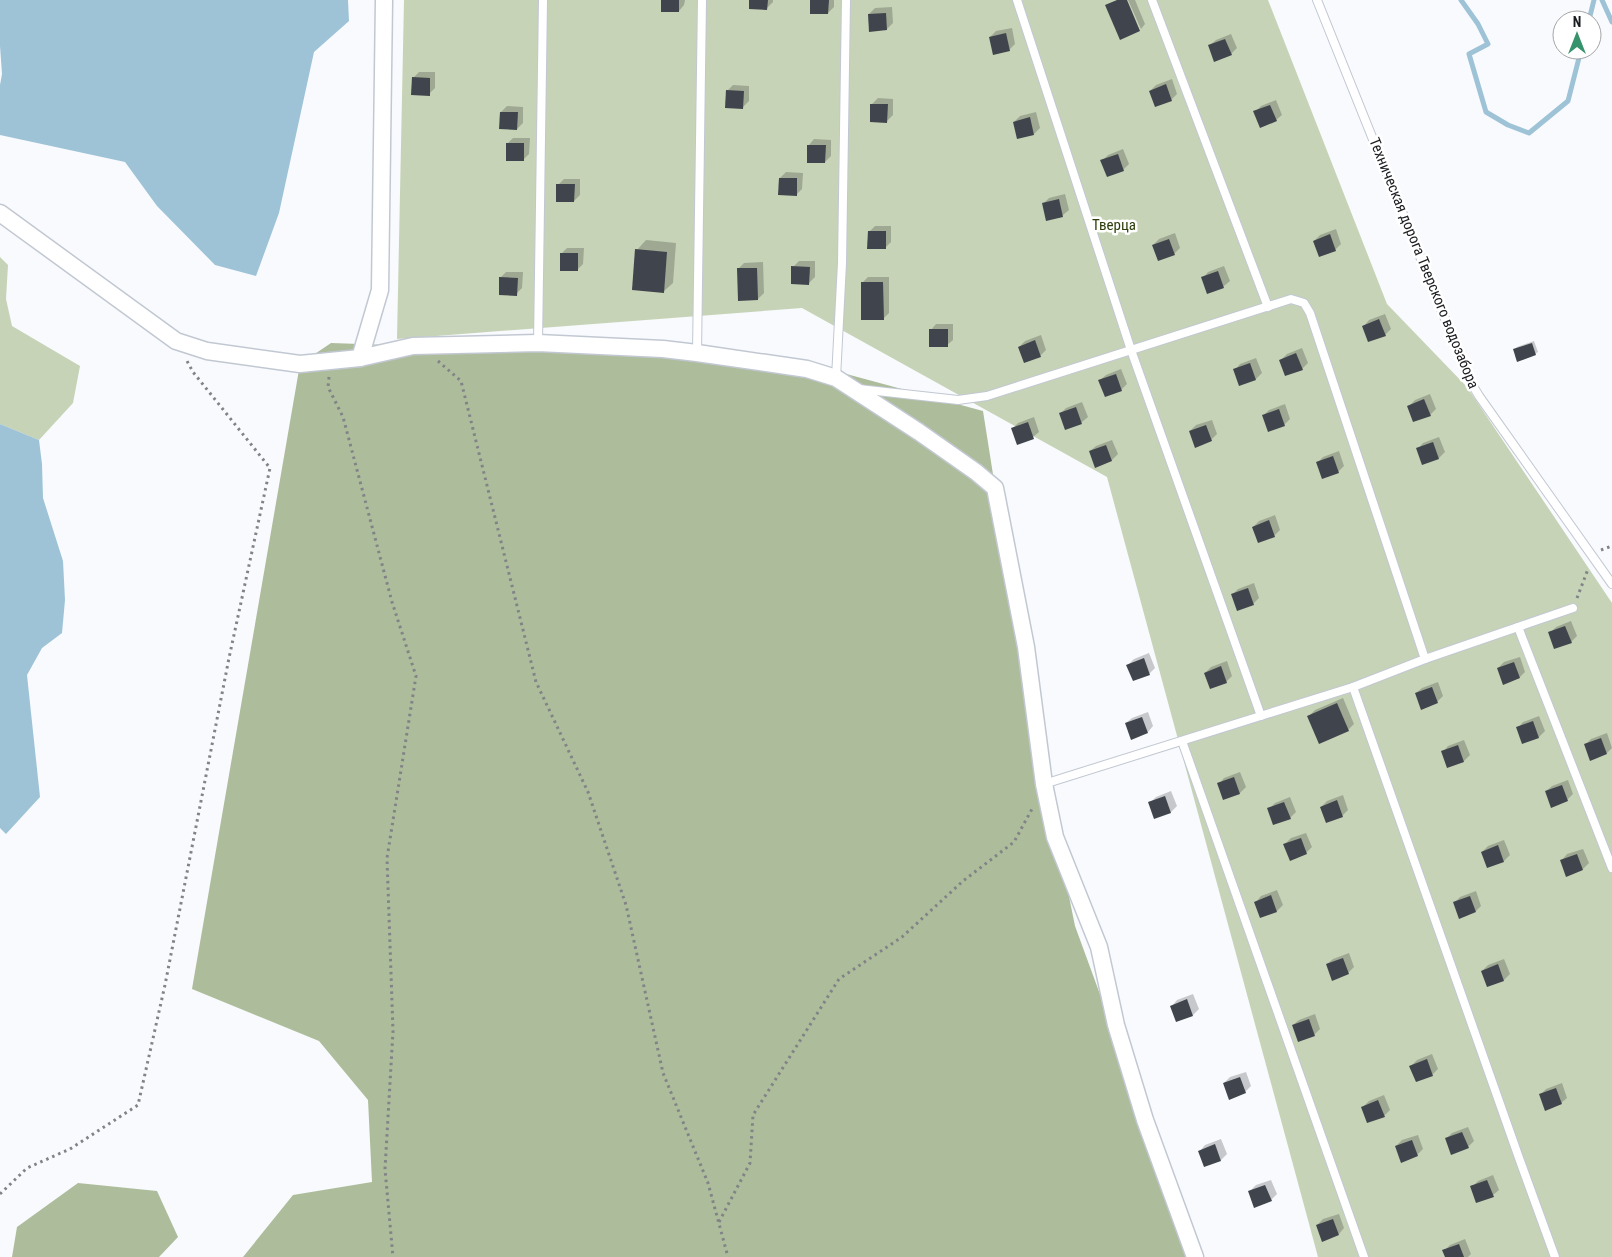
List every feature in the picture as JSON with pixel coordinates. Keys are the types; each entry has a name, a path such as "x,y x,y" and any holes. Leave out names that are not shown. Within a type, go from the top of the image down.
{"street":[{"path":"360,358 380,290 384,0"},
{"path":"0,212 176,341 207,351 260,360 300,364 360,358 413,346 538,344 663,349 807,369 836,378 927,438 976,472 995,488 1026,647 1044,784 1055,837 1100,947 1116,1025 1144,1120 1195,1257"}],"lane":[{"path":"538,344 543,0"},
{"path":"697,353 702,0"},
{"path":"836,378 842,263 846,0"},
{"path":"1016,0 1131,350 1260,716"},
{"path":"1152,0 1268,306"},
{"name":"Техническая дорога Тверского водозабора","path":"1317,0 1470,381 1484,404 1612,584"},
{"path":"851,388 958,400 987,396 1268,306 1291,299 1298,300 1304,303 1310,313 1425,659"},
{"path":"1044,784 1353,687 1425,659 1573,608"},
{"path":"1518,627 1612,868"},
{"path":"1353,687 1518,1158 1555,1257"},
{"path":"1182,740 1364,1257"}],"path":[{"path":"0,1194 26,1168 70,1149 138,1105 166,985 229,658 270,468 193,372 176,341"},
{"path":"422,346 460,381 536,682 588,792 623,895 663,1073 708,1184 728,1257"},
{"path":"331,361 328,387 342,417 392,602 416,676 387,858 394,1031 385,1169 393,1257"},
{"path":"719,1222 750,1163 753,1115 839,979 902,936 963,881 1014,842 1033,807"}],"green space":[{"name":"Тверца","path":"404,0 1268,0 1387,304 1467,387 1612,603 1612,1257 1318,1257 1107,477 802,308 397,339"},
{"path":"0,257 8,265 6,299 12,326 80,366 73,403 39,440 0,424"},
{"path":"331,343 791,359 983,411 1027,690 1075,926 1196,1257 243,1257 293,1195 372,1182 368,1100 319,1041 192,989 300,364"},
{"path":"78,1183 157,1191 178,1237 159,1257 12,1257 17,1227"}],"water":[{"path":"0,0 348,0 349,21 314,52 279,213 256,276 215,265 157,206 125,162 0,135 0,85 2,74"},
{"path":"0,424 39,440 43,498 63,561 65,600 62,633 42,648 27,675 40,797 6,834 0,828"}],"building":[{"path":"661,0 679,0 679,12 661,12"},
{"path":"749,0 768,0 767,10 749,9"},
{"path":"810,0 829,0 828,14 810,14"},
{"path":"1117,0 1127,0 1140,31 1120,40 1105,5"},
{"path":"886,13 887,30 869,32 868,14"},
{"path":"1006,33 1010,51 993,55 989,37"},
{"path":"1225,39 1232,55 1214,62 1208,45"},
{"path":"412,77 430,78 430,96 411,95"},
{"path":"1166,84 1172,101 1155,107 1149,91"},
{"path":"726,90 744,91 743,109 725,108"},
{"path":"870,104 888,104 887,123 870,122"},
{"path":"1270,105 1277,121 1260,128 1253,111"},
{"path":"500,112 518,112 517,130 499,129"},
{"path":"1030,117 1034,135 1017,139 1013,122"},
{"path":"506,143 524,143 524,161 506,161"},
{"path":"807,145 826,145 825,163 807,163"},
{"path":"1118,154 1124,171 1107,177 1100,160"},
{"path":"779,178 797,178 797,196 778,195"},
{"path":"556,184 575,184 574,202 556,202"},
{"path":"1059,199 1063,217 1046,221 1042,203"},
{"path":"868,231 886,231 886,249 867,249"},
{"path":"1330,234 1336,251 1319,257 1313,241"},
{"path":"1169,239 1175,255 1158,261 1152,245"},
{"path":"635,249 667,252 664,293 632,290"},
{"path":"560,253 578,253 578,271 560,271"},
{"path":"791,266 810,267 809,285 791,284"},
{"path":"737,268 757,268 758,300 738,301"},
{"path":"1218,271 1224,288 1207,294 1201,277"},
{"path":"499,277 518,278 517,296 499,295"},
{"path":"861,282 883,282 884,320 861,320"},
{"path":"1379,319 1386,336 1368,342 1362,326"},
{"path":"929,329 948,329 948,347 929,347"},
{"path":"1035,340 1041,357 1024,363 1018,347"},
{"path":"1532,343 1536,355 1517,362 1513,349"},
{"path":"1296,353 1303,370 1285,376 1279,360"},
{"path":"1250,363 1256,380 1239,386 1233,369"},
{"path":"1116,374 1122,391 1105,397 1098,380"},
{"path":"1424,399 1431,416 1413,422 1407,406"},
{"path":"1076,407 1082,424 1065,430 1059,413"},
{"path":"1279,409 1285,426 1268,432 1262,415"},
{"path":"1028,422 1034,439 1017,445 1011,428"},
{"path":"1206,425 1212,441 1195,448 1189,431"},
{"path":"1433,442 1439,459 1422,465 1416,448"},
{"path":"1106,445 1112,461 1095,468 1089,451"},
{"path":"1333,456 1339,473 1322,479 1316,462"},
{"path":"1269,520 1275,537 1258,543 1252,527"},
{"path":"1248,588 1254,605 1237,611 1231,594"},
{"path":"1565,626 1572,643 1554,649 1548,632"},
{"path":"1144,658 1150,675 1133,681 1126,665"},
{"path":"1514,662 1520,678 1503,685 1497,668"},
{"path":"1221,666 1227,683 1210,689 1204,673"},
{"path":"1432,687 1438,703 1421,710 1415,693"},
{"path":"1337,703 1349,731 1319,744 1307,716"},
{"path":"1142,717 1148,733 1131,740 1125,723"},
{"path":"1533,721 1539,738 1522,744 1516,727"},
{"path":"1601,738 1607,754 1590,761 1584,744"},
{"path":"1458,745 1464,762 1447,768 1441,751"},
{"path":"1234,777 1240,794 1223,800 1217,783"},
{"path":"1562,785 1568,801 1551,808 1545,791"},
{"path":"1165,796 1171,813 1154,819 1148,802"},
{"path":"1337,800 1343,817 1326,823 1320,807"},
{"path":"1284,802 1291,819 1273,825 1267,808"},
{"path":"1301,838 1307,854 1290,861 1283,844"},
{"path":"1498,845 1504,862 1487,868 1481,852"},
{"path":"1577,854 1583,870 1566,877 1560,860"},
{"path":"1271,895 1277,912 1260,918 1254,902"},
{"path":"1470,896 1476,912 1459,919 1453,902"},
{"path":"1343,958 1349,974 1332,981 1326,964"},
{"path":"1498,964 1504,981 1487,987 1481,971"},
{"path":"1187,999 1193,1016 1176,1022 1170,1006"},
{"path":"1309,1019 1315,1036 1298,1042 1292,1025"},
{"path":"1427,1059 1433,1076 1416,1082 1409,1066"},
{"path":"1240,1077 1246,1093 1229,1100 1223,1083"},
{"path":"1556,1088 1562,1104 1545,1111 1539,1094"},
{"path":"1378,1100 1385,1117 1367,1123 1361,1107"},
{"path":"1462,1132 1469,1148 1451,1155 1445,1138"},
{"path":"1412,1140 1418,1156 1401,1163 1395,1146"},
{"path":"1215,1144 1221,1161 1204,1167 1198,1151"},
{"path":"1487,1180 1494,1197 1476,1203 1470,1186"},
{"path":"1265,1185 1272,1201 1254,1208 1248,1191"},
{"path":"1333,1219 1339,1235 1322,1242 1316,1225"},
{"path":"1459,1244 1464,1257 1445,1257 1442,1250"}],"waterway":[{"path":"1461,0 1478,24 1488,44 1469,54 1486,112 1508,125 1529,133 1568,101 1578,60"},
{"path":"1592,10 1594,0"},
{"path":"1602,0 1612,22"}]}
